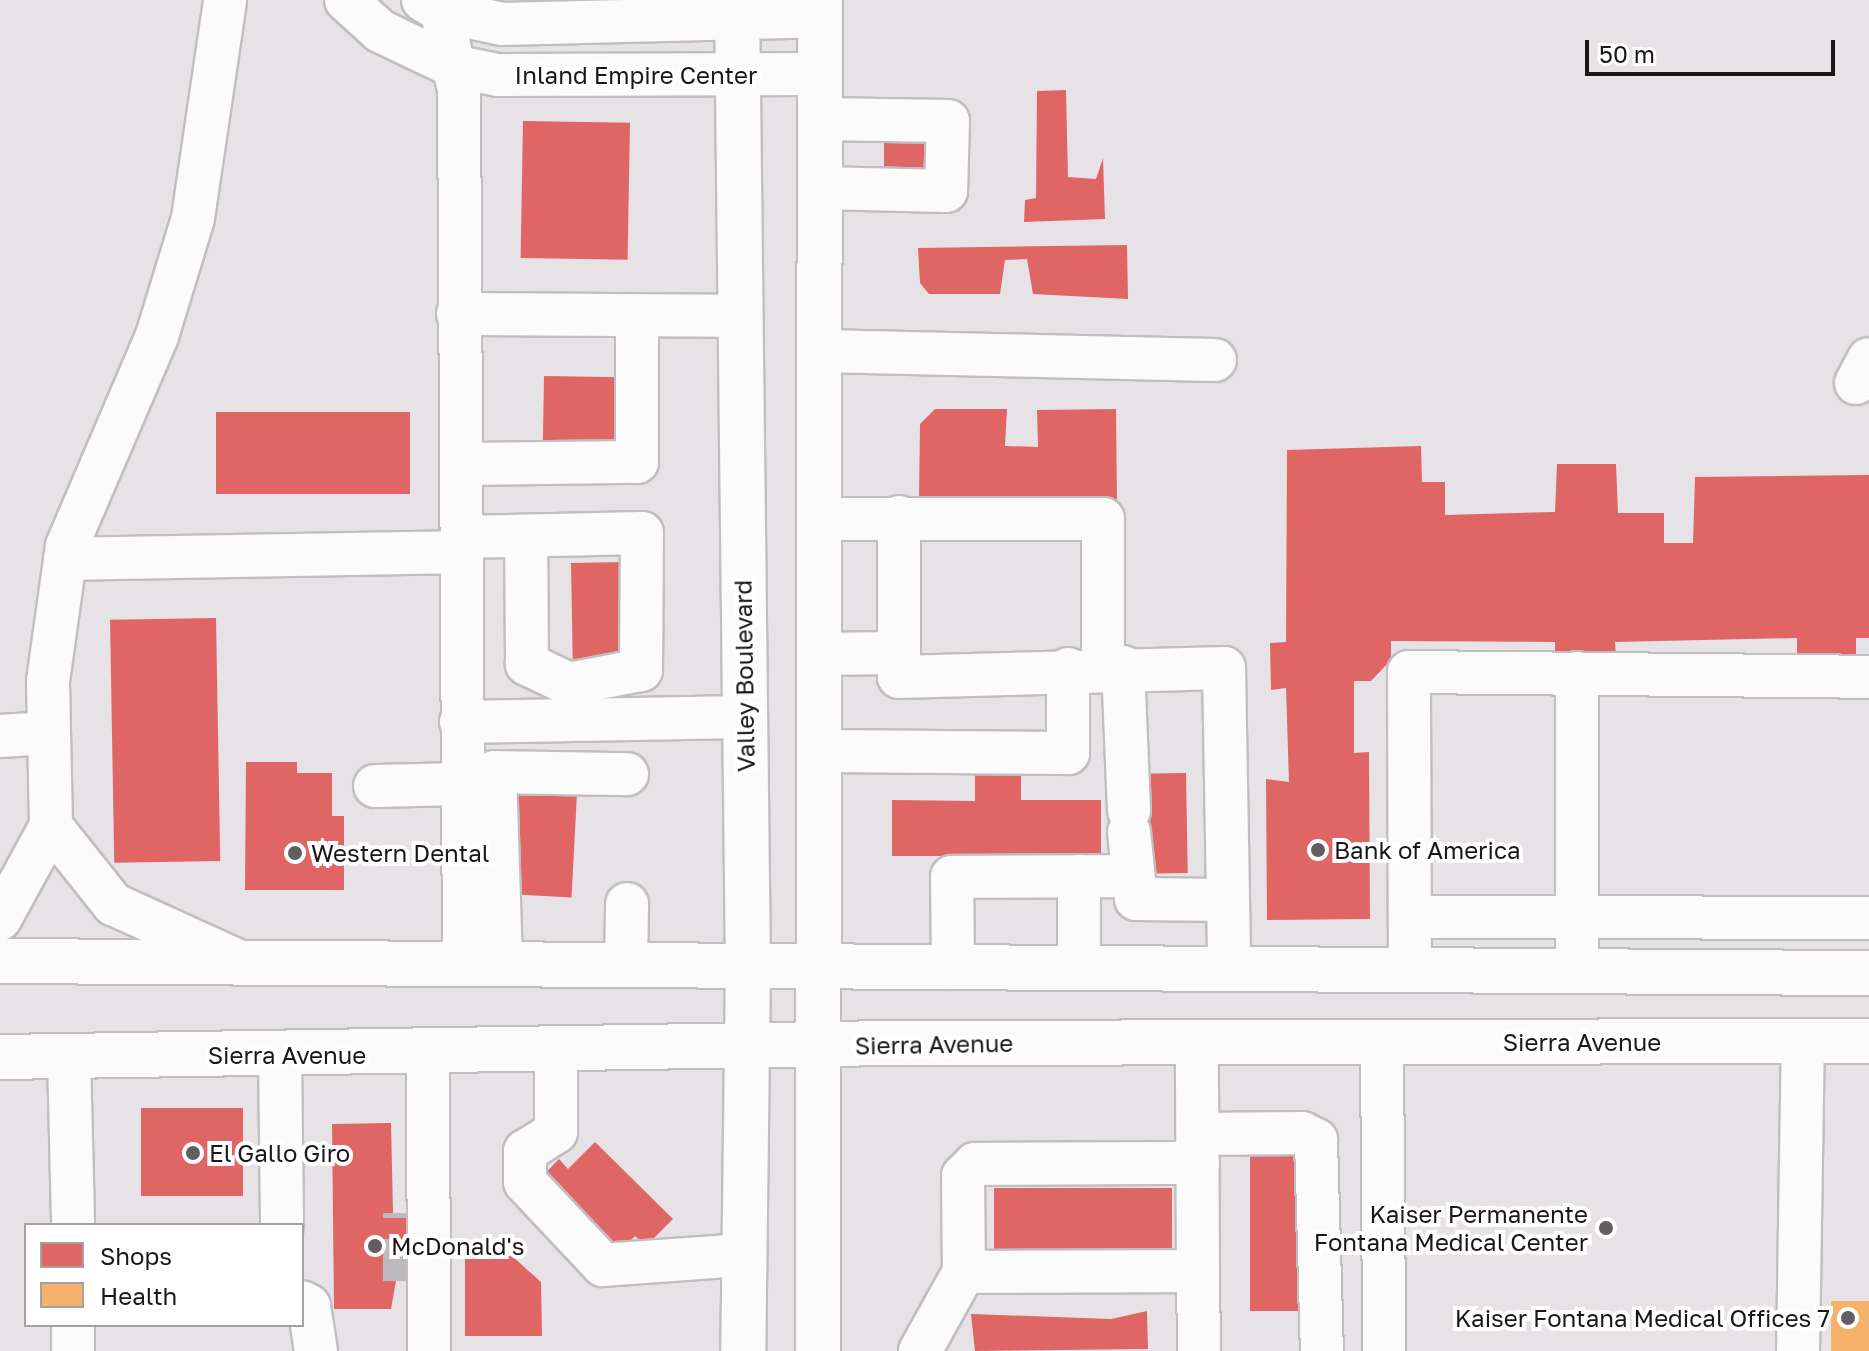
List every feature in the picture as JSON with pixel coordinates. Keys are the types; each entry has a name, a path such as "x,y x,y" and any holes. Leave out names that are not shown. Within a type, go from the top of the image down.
{"main road":[{"path":"818,1351 820,8"},
{"name":"Valley Boulevard","path":"737,9 738,316 748,964 743,1351"},
{"path":"0,961 1869,973"},
{"name":"Sierra Avenue","path":"0,1057 747,1051 817,1046 1869,1041"}],"lane":[{"name":"Inland Empire Center","path":"346,0 380,31 453,66 498,75 819,74"},
{"path":"0,919 51,826 48,733 65,559 157,336 193,218 231,4"},
{"path":"434,4 453,66 463,464 462,784 483,963"},
{"path":"434,4 502,24 737,9 820,8"},
{"path":"819,119 948,121 946,191 819,188"},
{"path":"458,314 738,316"},
{"path":"463,464 637,462 637,315"},
{"path":"820,351 1215,360"},
{"path":"899,517 899,677 1098,668 1224,668 1229,969"},
{"path":"819,519 1103,519 1098,668 1129,821 1129,876 1136,899 1226,900"},
{"path":"65,559 462,545 526,536 642,533 641,670 569,684 527,664 526,536"},
{"path":"818,654 899,653"},
{"path":"818,751 1068,753 1098,668"},
{"path":"1410,970 1409,672 1869,677"},
{"path":"1577,673 1577,971"},
{"path":"461,722 744,717"},
{"path":"0,736 48,733"},
{"path":"483,963 495,772 627,774"},
{"path":"375,786 462,784"},
{"path":"51,826 113,904 239,962"},
{"path":"1079,876 1079,968"},
{"path":"953,968 952,877 1129,876"},
{"path":"626,964 627,904"},
{"path":"1410,917 1869,918"},
{"path":"1798,1351 1803,1041"},
{"path":"1197,1043 1199,1351"},
{"path":"1382,1043 1384,1351"},
{"path":"556,1053 556,1132 525,1151 525,1182 603,1265 744,1255"},
{"path":"280,1055 282,1223"},
{"path":"404,1213 416,1055"},
{"path":"416,1055 429,1351"},
{"path":"69,1057 73,1223"},
{"path":"953,1351 963,1176 975,1164 1198,1148 1302,1133 1316,1140 1322,1351"},
{"path":"955,1289 1198,1271"},
{"path":"403,1351 404,1281"},
{"path":"920,1351 955,1289"},
{"path":"304,1303 309,1306 316,1351"},
{"path":"73,1327 73,1351"},
{"path":"291,1327 295,1351"}],"building: Shops":[{"path":"1066,90 1068,177 1096,179 1103,158 1105,219 1024,222 1025,200 1036,198 1037,91"},
{"path":"523,121 630,123 628,260 521,258"},
{"path":"884,139 928,139 928,168 884,168"},
{"path":"1127,245 1128,299 1033,294 1027,259 1005,260 1000,294 929,294 920,283 918,248"},
{"path":"544,376 621,377 620,453 543,452"},
{"path":"935,409 1007,409 1005,446 1038,447 1037,410 1116,409 1117,502 919,499 920,424"},
{"path":"216,412 410,412 410,494 216,494"},
{"path":"1421,446 1422,482 1445,482 1445,515 1555,512 1557,464 1616,464 1618,513 1664,513 1664,543 1693,543 1695,477 1869,475 1869,638 1856,638 1856,659 1797,659 1797,638 1615,642 1616,658 1555,659 1555,642 1391,641 1391,660 1371,681 1354,681 1354,753 1369,752 1370,919 1267,920 1266,779 1289,782 1286,688 1271,690 1270,643 1286,642 1287,450"},
{"path":"624,562 626,658 573,659 571,563"},
{"path":"216,618 220,861 114,863 110,620"},
{"name":"Western Dental","path":"246,762 297,762 297,773 332,773 332,816 344,816 344,890 245,890"},
{"path":"1021,768 1021,800 1101,800 1101,856 892,856 892,800 975,801 975,769"},
{"path":"1186,773 1188,873 1141,874 1139,774"},
{"path":"509,791 577,795 572,897 504,894"},
{"name":"El Gallo Giro","path":"141,1108 243,1108 243,1196 141,1196"},
{"name":"McDonald's","path":"391,1123 393,1213 416,1213 417,1280 396,1281 391,1309 334,1309 332,1124"},
{"path":"1250,1139 1303,1139 1303,1311 1250,1311"},
{"path":"595,1142 673,1219 646,1246 635,1236 609,1263 532,1187 559,1159 568,1169"},
{"path":"994,1188 1172,1188 1172,1250 994,1250"},
{"path":"465,1256 512,1256 541,1282 542,1336 465,1336"},
{"path":"1147,1311 1148,1349 975,1351 971,1314 1111,1319"}],"building: Health":[{"name":"Kaiser Fontana Medical Offices 7","path":"1831,1301 1869,1301 1869,1351 1831,1351"}],"tunnel":[{"path":"404,1213 404,1281"}],"place":[{"name":"Bank of America","path":"1318,850"},
{"name":"Western Dental","path":"295,853"},
{"name":"El Gallo Giro","path":"193,1153"},
{"name":"Kaiser Permanente Fontana Medical Center","path":"1606,1228"},
{"name":"McDonald's","path":"375,1246"},
{"name":"Kaiser Fontana Medical Offices 7","path":"1848,1318"}]}
